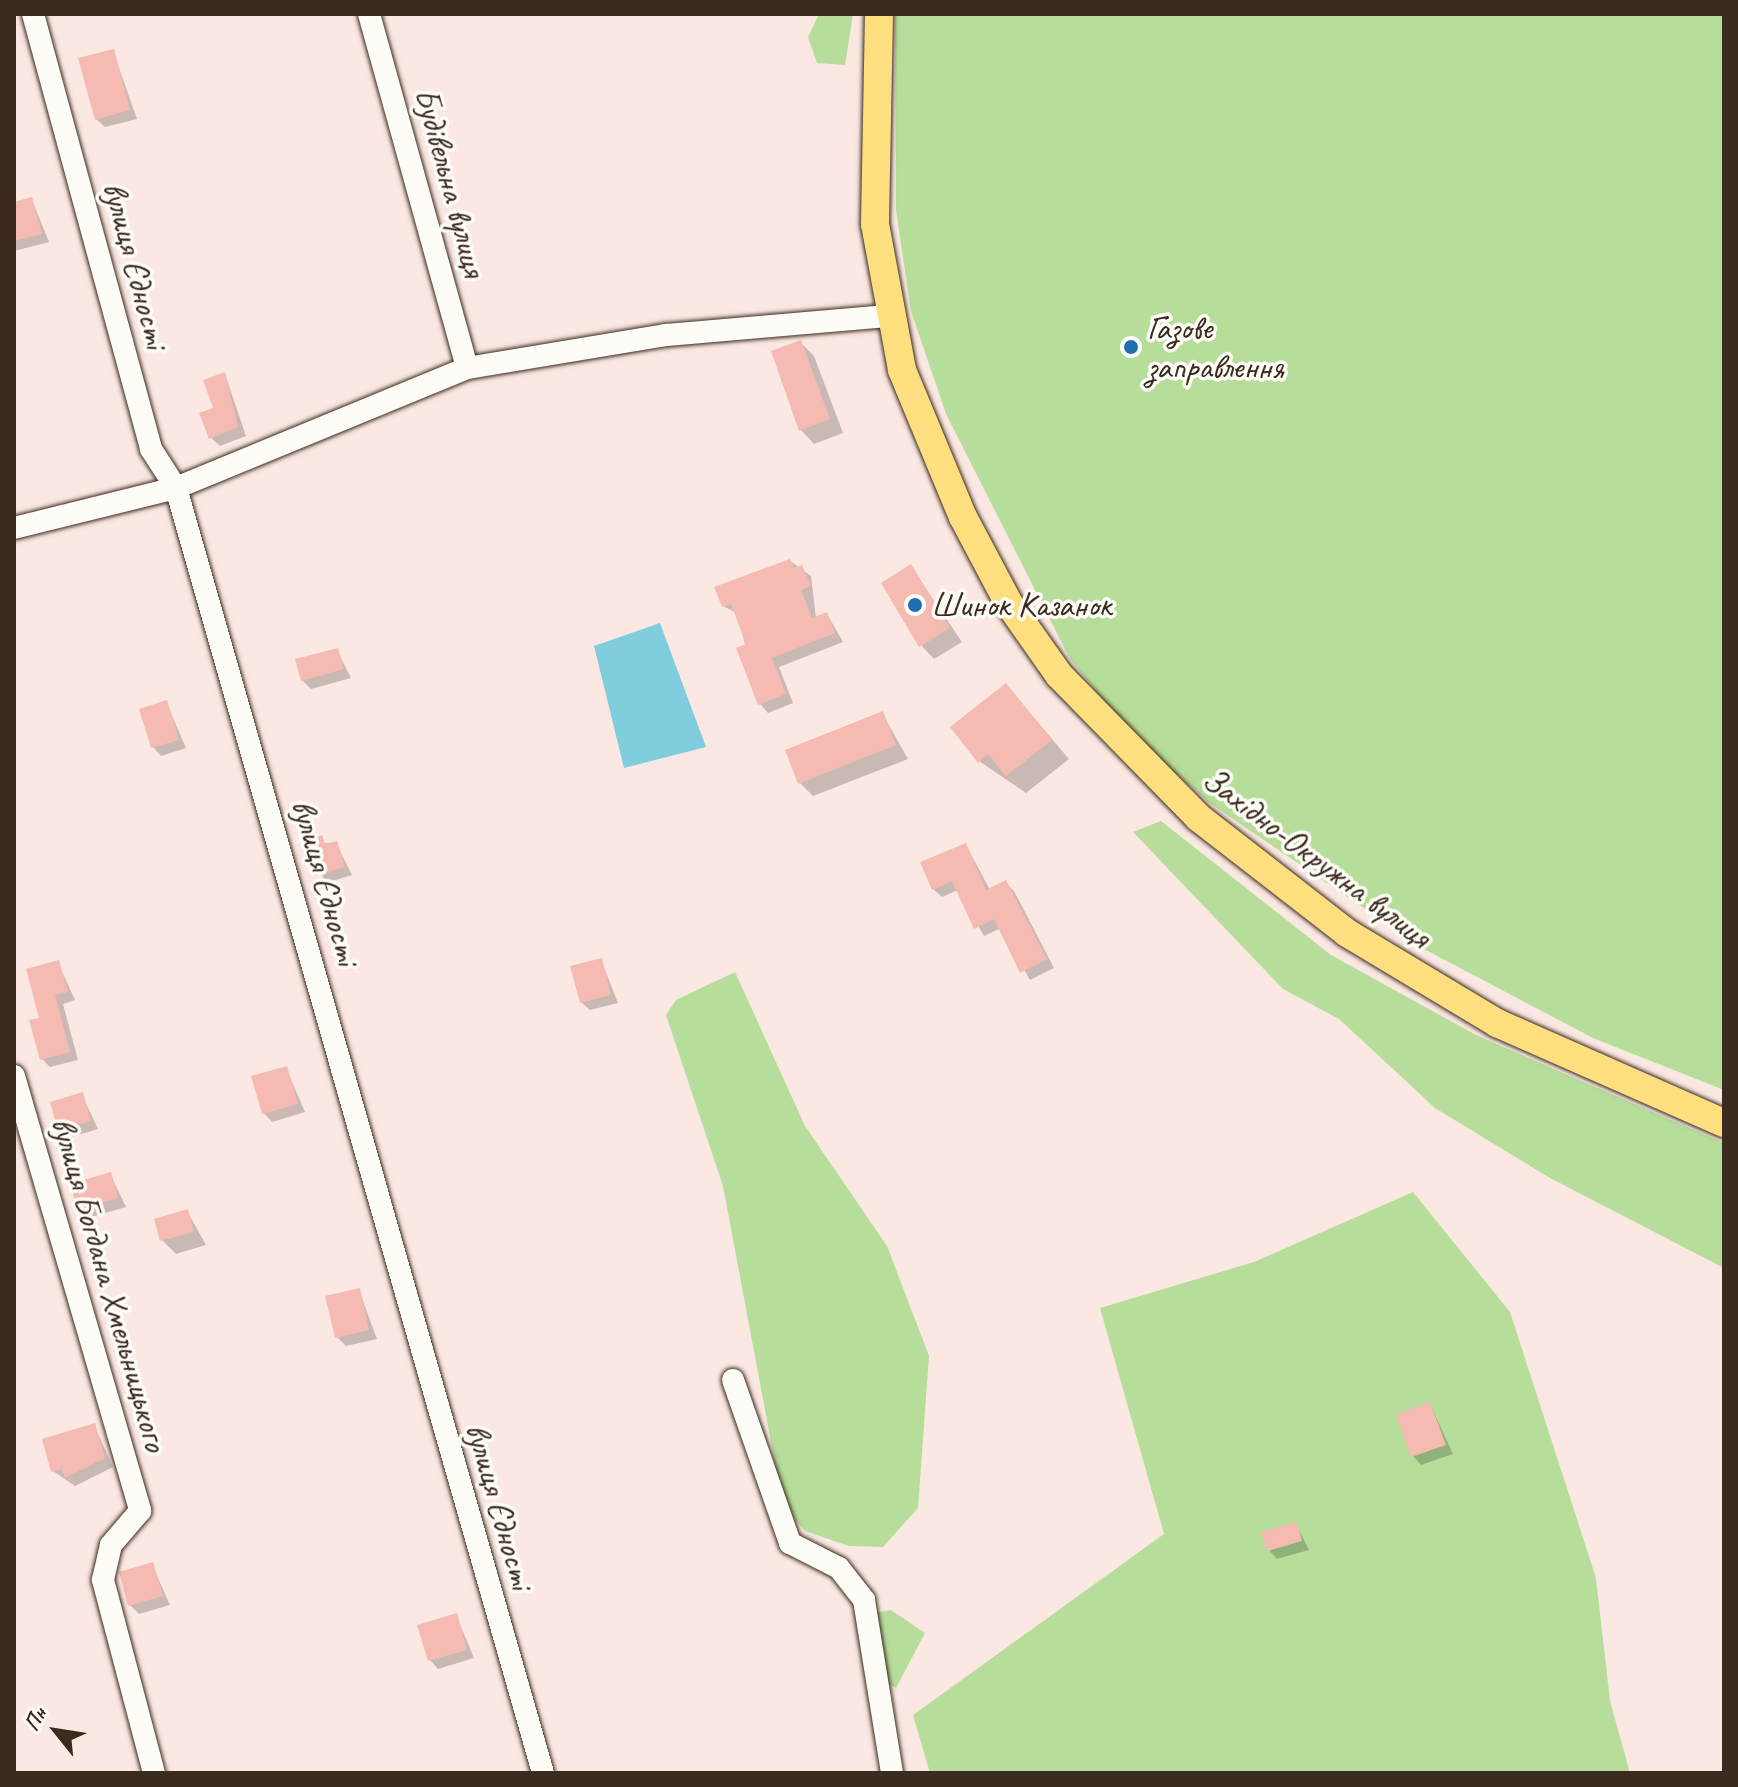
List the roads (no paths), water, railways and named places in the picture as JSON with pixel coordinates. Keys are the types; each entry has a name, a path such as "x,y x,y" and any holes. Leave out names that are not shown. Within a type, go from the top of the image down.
{"main road":[{"name":"Західно-Окружна вулиця","path":"879,14 875,224 888,316 925,433 1009,604 1123,746 1280,883 1416,977 1592,1070 1724,1123"}],"street":[{"name":"вулиця Єдності","path":"33,14 151,449 176,488 543,1773"},
{"name":"Будівельна вулиця","path":"369,14 467,368"},
{"path":"14,528 176,488 467,368 666,335 888,316"},
{"name":"вулиця Богдана Хмельницького","path":"14,1076 140,1511 111,1545 103,1580 154,1773"},
{"path":"733,1380 790,1543 839,1568 864,1600 892,1773"}],"water":[{"path":"660,623 706,747 624,768 594,646"}],"place":[{"name":"Газове заправлення","path":"1131,347"},
{"name":"Шинок Казанок","path":"915,605"}]}
